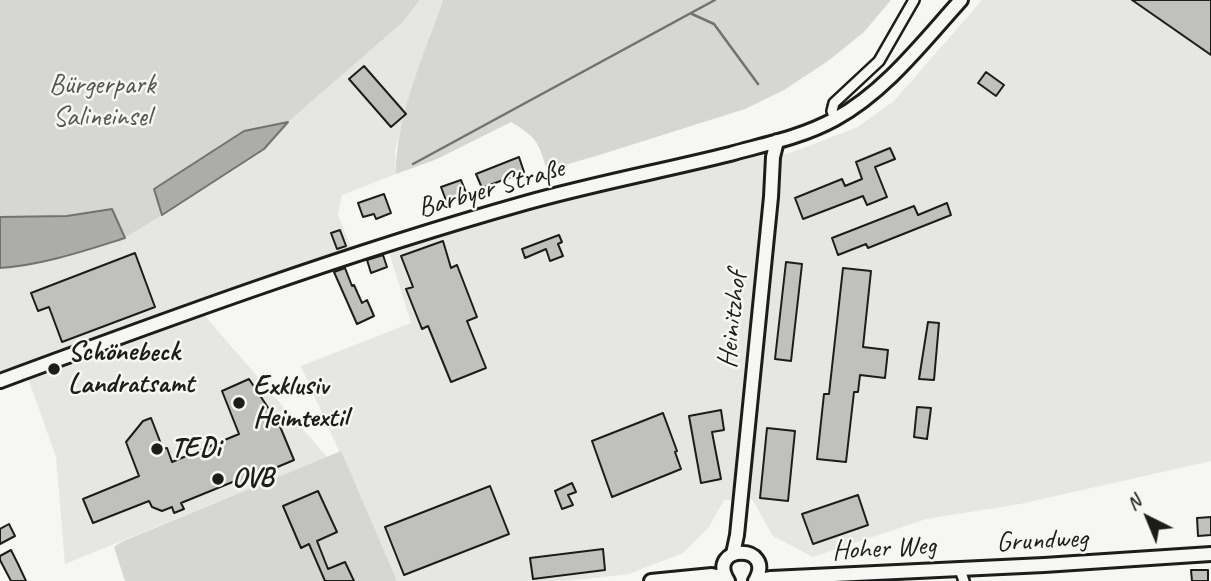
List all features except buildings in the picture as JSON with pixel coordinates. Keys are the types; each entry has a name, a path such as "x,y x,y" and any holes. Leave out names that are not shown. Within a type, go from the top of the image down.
{"street":[{"path":"835,119 832,111 834,103 879,61 914,0"},
{"name":"Barbyer Straße","path":"0,381 199,309 456,222 541,198 777,141 816,128 850,110 882,84 961,0"},
{"name":"Heinitzhof","path":"727,580 724,573 737,535 773,157 777,141"},
{"name":"Heinitzhof","path":"739,505 745,538 754,559"},
{"name":"Hoher Weg","path":"729,558 742,552 771,569 810,577"},
{"name":"Grundweg","path":"962,575 1211,554"},
{"path":"665,579 685,570 714,566 729,558"},
{"path":"754,559 758,575 755,581"},
{"path":"651,581 712,575 727,580"},
{"name":"Hoher Weg","path":"755,581 810,577 962,575"}],"shaded area":[{"path":"420,0 443,0 406,108 395,150 396,174 342,195 338,215 351,247 0,375 0,268 23,266 71,255 125,238 162,215 264,149 288,122 402,23"},
{"path":"982,0 1211,0 1211,461 1020,504 926,519 813,557 773,536 752,499 724,500 709,527 683,553 629,574 567,581 397,581 301,366 411,323 389,252 580,197 747,157 787,154 856,128 894,101"},
{"path":"288,122 264,149 162,215 154,189 244,131"},
{"path":"112,209 125,238 48,261 0,268 0,217 67,216"},
{"path":"204,315 327,457 65,564 56,457 28,378"}],"green space":[{"name":"Bürgerpark Salineinsel","path":"0,0 420,0 402,23 288,122 244,131 154,188 162,215 125,238 112,209 67,216 0,217"},
{"path":"443,0 891,0 864,32 828,61 784,90 745,109 547,170 535,141 511,122 437,159 396,174 400,130"},
{"path":"341,451 397,581 125,581 114,547 121,542"}],"waterway":[{"path":"413,164 715,0"},
{"path":"692,14 714,24 758,84"}],"place":[{"name":"Schönebeck Landratsamt","path":"54,369"},
{"name":"Exklusiv Heimtextil","path":"239,403"},
{"name":"TEDi","path":"157,449"},
{"name":"OVB","path":"218,479"}]}
